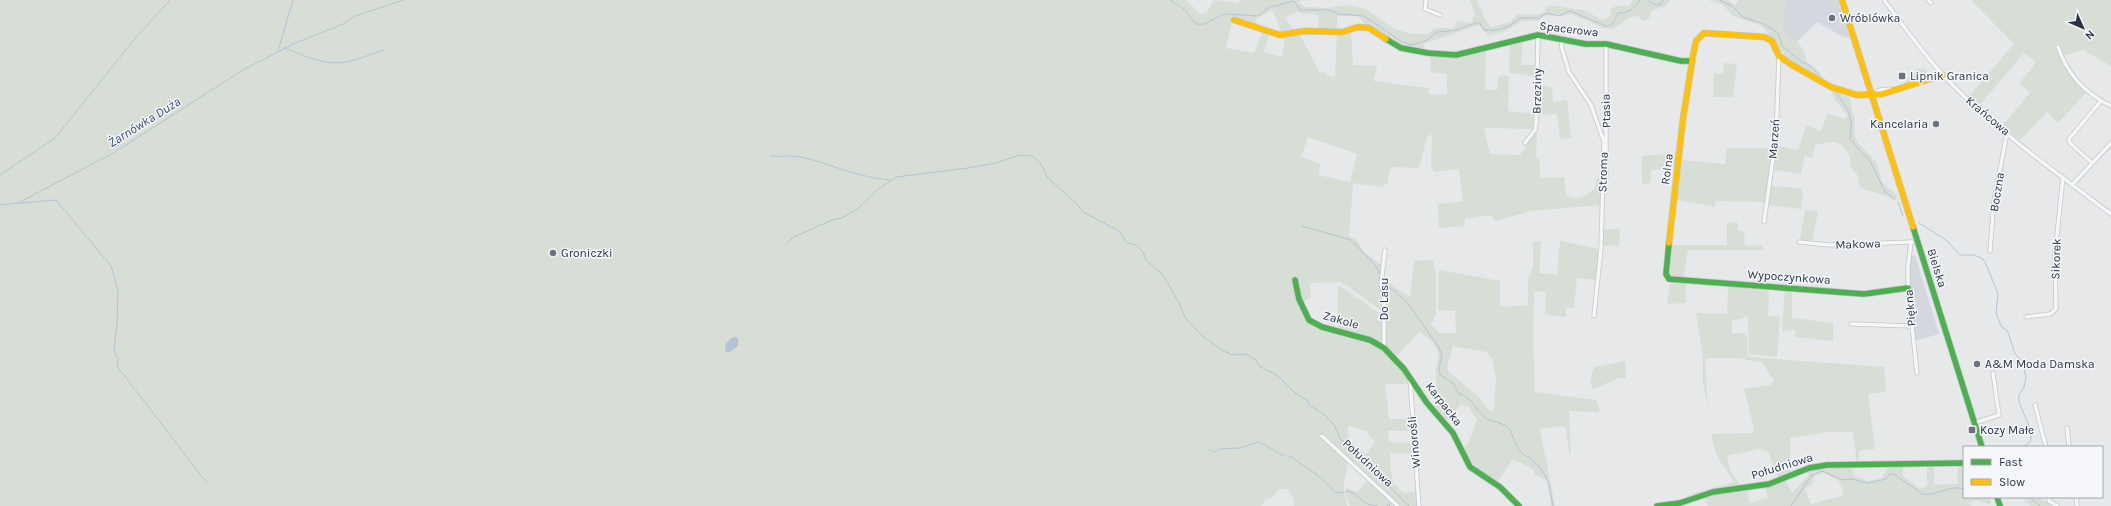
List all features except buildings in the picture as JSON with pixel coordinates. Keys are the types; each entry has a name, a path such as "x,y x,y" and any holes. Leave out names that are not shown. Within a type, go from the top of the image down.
{"street":[{"path":"1426,0 1425,9 1440,15"},
{"name":"Bielska","path":"1842,0 1872,96 1914,242 1982,446"},
{"name":"Krańcowa","path":"1884,0 1943,75 1972,103 2007,133 2111,214"},
{"name":"Spacerowa","path":"1234,20 1280,35 1305,31 1342,32 1358,27 1370,28 1405,50 1456,55 1538,35 1561,38 1586,44 1606,44 1681,61 1692,62"},
{"path":"1692,62 1697,38 1700,35 1708,33 1768,38 1775,45 1779,56 1792,65 1831,86 1857,96 1882,94 1897,88 1943,75"},
{"name":"Brzeziny","path":"1525,143 1535,130 1536,124 1538,35"},
{"name":"Stroma","path":"1561,38 1562,49 1569,72 1591,105 1604,142 1601,248 1594,316"},
{"name":"Ptasia","path":"1606,44 1606,177"},
{"path":"2058,47 2061,56 2080,84 2090,94 2111,106"},
{"name":"Marzeń","path":"1764,222 1776,136 1779,56"},
{"name":"Rolna","path":"1669,279 1666,274 1683,119 1692,62"},
{"path":"2092,163 2070,143 2069,139 2101,101"},
{"name":"Boczna","path":"1990,251 1994,201 2007,133"},
{"path":"2072,184 2111,143"},
{"name":"Sikorek","path":"2026,317 2050,314 2056,308 2055,254 2063,177"},
{"name":"Makowa","path":"1799,242 1829,244 1914,242"},
{"name":"Piękna","path":"1914,242 1908,267 1908,288 1917,373"},
{"name":"Do Lasu","path":"1384,348 1384,293 1381,285 1385,250"},
{"name":"Wypoczynkowa","path":"1669,279 1864,294 1908,288"},
{"name":"Zakole","path":"1295,280 1299,299 1309,320 1322,327 1370,340 1384,348"},
{"path":"1851,324 1911,326"},
{"name":"Karpacka","path":"1384,348 1410,378 1428,403 1453,433 1470,467 1500,487 1519,506"},
{"path":"1974,423 1999,415 1993,373"},
{"name":"Winorośli","path":"1410,378 1418,506"},
{"path":"2035,405 2046,446"},
{"path":"2067,428 2069,446"},
{"name":"Południowa","path":"1322,436 1398,506"},
{"name":"Południowa","path":"1658,506 1680,503 1713,492 1769,484 1808,468 1827,465 1937,462 1963,463"},
{"path":"2049,498 2049,501 2057,506"}],"shaded area":[{"path":"0,0 1186,0 1200,14 1206,13 1214,0 1238,3 1240,0 1301,0 1299,3 1305,7 1328,8 1346,5 1364,8 1393,28 1411,34 1427,34 1435,28 1454,28 1457,21 1471,23 1475,14 1470,0 1477,0 1486,21 1491,27 1510,22 1518,14 1537,15 1545,11 1546,7 1550,5 1583,10 1603,20 1610,16 1611,9 1616,6 1629,6 1633,0 1671,0 1665,6 1652,11 1649,18 1644,21 1638,16 1630,17 1613,29 1604,28 1572,14 1562,16 1547,15 1537,21 1522,21 1503,32 1488,35 1479,25 1425,43 1424,48 1417,49 1403,47 1377,29 1366,25 1358,16 1337,16 1337,30 1318,29 1319,15 1300,13 1298,11 1285,18 1295,31 1280,33 1278,22 1272,10 1257,18 1254,25 1232,21 1226,48 1254,53 1262,32 1269,35 1264,52 1282,57 1285,36 1300,35 1320,73 1322,71 1327,75 1335,77 1337,34 1351,31 1353,65 1377,66 1374,81 1428,88 1429,94 1447,95 1447,74 1431,72 1430,55 1486,50 1485,90 1497,90 1499,75 1509,76 1508,111 1534,114 1533,129 1484,128 1490,154 1520,155 1537,129 1536,158 1539,159 1540,178 1564,177 1566,195 1578,198 1589,193 1595,188 1597,177 1601,178 1600,205 1531,211 1496,221 1490,215 1465,219 1465,226 1439,228 1438,204 1463,201 1459,169 1434,172 1431,166 1432,135 1429,135 1427,139 1421,161 1417,168 1393,167 1389,172 1388,183 1382,187 1353,183 1349,236 1356,239 1364,252 1382,266 1382,311 1346,285 1339,282 1310,283 1311,297 1302,302 1306,315 1313,324 1334,333 1370,342 1381,348 1406,376 1408,384 1385,384 1389,419 1409,419 1411,431 1388,431 1389,442 1412,443 1413,454 1389,453 1393,483 1404,493 1417,491 1417,506 1401,506 1334,444 1332,447 1348,462 1343,488 1347,506 1294,506 1294,499 1288,489 1279,489 1272,498 1266,499 1261,506 0,506","holes":["1308,137 1357,154 1350,182 1318,175 1321,164 1301,157","1349,426 1366,431 1375,442 1366,454 1349,439"]},
{"path":"1708,0 1728,0 1735,5 1739,0 1786,0 1782,27 1804,51 1806,61 1820,73 1819,78 1792,64 1762,26 1733,16 1722,4"},
{"path":"1786,0 1838,0 1850,38 1843,37 1817,22 1797,42 1786,33 1782,27"},
{"path":"1971,0 2111,0 2111,66 2083,50 2064,56 2062,59 2087,92 2058,123 2047,112 2020,140 2002,126 2030,93 2019,83 2036,63 2024,53 1979,106 1969,96 2014,44"},
{"path":"1523,40 1521,65 1535,65 1535,76 1509,73 1510,45"},
{"path":"1724,63 1737,64 1733,97 1713,97 1714,74 1723,74"},
{"path":"1918,68 1926,70 1928,77 1902,85"},
{"path":"1538,83 1552,88 1553,102 1567,100 1571,138 1560,139 1557,114 1538,115"},
{"path":"1830,89 1850,98 1853,115 1855,118 1854,127 1856,138 1861,146 1876,162 1883,183 1898,196 1894,201 1889,197 1860,188 1857,174 1850,167 1850,158 1846,150 1839,144 1829,142 1815,145 1812,158 1805,155 1801,174 1773,170 1776,146 1798,150 1806,125 1821,131 1828,113 1844,119 1848,116 1836,101"},
{"path":"1727,148 1773,148 1765,202 1715,201 1715,207 1676,200 1682,160 1725,164"},
{"path":"1679,153 1677,169 1651,170 1650,183 1642,184 1642,156"},
{"path":"1770,186 1801,188 1803,192 1801,209 1768,205"},
{"path":"1805,210 1818,211 1812,243 1800,240"},
{"path":"1737,222 1738,230 1744,232 1745,246 1763,245 1763,250 1688,250 1683,279 1672,278 1668,273 1672,245 1727,245 1727,223"},
{"path":"1620,228 1619,245 1603,246 1604,230"},
{"path":"1541,241 1539,273 1557,275 1560,241 1595,248 1599,251 1596,280 1577,278 1574,308 1566,308 1566,317 1545,314 1546,292 1534,291 1533,339 1535,392 1596,400 1600,412 1569,411 1571,454 1569,454 1566,428 1563,426 1540,429 1555,506 1551,506 1547,480 1534,474 1534,470 1513,459 1498,481 1496,481 1480,470 1469,458 1462,447 1468,444 1477,420 1469,407 1461,404 1445,422 1436,411 1436,368 1439,355 1434,344 1420,331 1395,358 1386,347 1385,339 1386,295 1383,285 1385,278 1394,287 1410,297 1414,261 1433,260 1436,276 1436,315 1431,324 1439,333 1456,333 1455,311 1438,310 1439,270 1500,281 1500,304 1502,307 1528,305 1528,279 1533,268 1533,242","holes":["1453,346 1487,352 1492,359 1496,378 1494,411 1488,410 1479,397 1449,372 1447,367"]},
{"path":"1915,255 1939,334 1914,341 1909,270 1911,256"},
{"path":"1675,282 1686,283 1685,303 1667,304 1670,285"},
{"path":"1338,286 1383,316 1382,342 1338,331"},
{"path":"1728,286 1769,291 1768,316 1780,317 1777,357 1749,354 1748,317 1744,315 1744,318 1732,321 1732,333 1744,333 1747,337 1748,357 1884,367 1886,392 1868,394 1875,449 1859,451 1859,463 1857,463 1853,432 1827,432 1790,438 1790,472 1778,478 1768,451 1759,449 1727,456 1731,473 1742,487 1686,500 1681,499 1695,493 1734,482 1716,454 1711,434 1752,433 1754,429 1744,389 1771,385 1774,381 1762,362 1734,358 1707,358 1705,363 1708,407 1703,383 1703,356 1696,313 1727,314"},
{"path":"1785,290 1792,291 1792,318 1833,323 1833,341 1796,337 1795,330 1782,331"},
{"path":"1625,361 1626,378 1619,378 1593,389 1590,382 1594,367"},
{"path":"1934,464 1934,485 1957,484 1958,466 1963,466 1963,498 1990,498 1991,505 1975,500 1968,504 1972,506 1708,506 1704,498 1712,495 1747,491 1750,503 1768,498 1765,487 1786,481 1792,493 1809,475 1806,471 1826,467 1852,468 1854,476 1868,481 1882,478 1886,471 1886,465 1903,465 1903,476 1921,489 1927,485 1927,465","holes":["1824,473 1839,481 1844,495 1811,504 1805,489 1812,484 1815,475"]},
{"path":"1368,480 1397,506 1350,506 1345,493 1346,488 1357,492"},
{"path":"2024,498 2040,498 2059,506 2030,506"}],"water":[{"path":"733,337 738,338 738,346 728,353 725,351 726,343"}],"waterway":[{"path":"0,175 54,139 138,35 170,0"},
{"path":"278,51 293,0"},
{"name":"Żarnówka Duża","path":"0,205 18,203 115,152 243,70 293,44 343,24 355,16 403,0"},
{"path":"1170,0 1183,8 1196,24 1204,24 1224,14 1258,16 1271,6 1277,6 1294,1 1300,10 1329,10 1338,14 1364,16 1402,42 1412,45 1427,40 1437,32 1456,30 1476,23 1480,23 1484,30 1494,30 1508,26 1520,18 1538,18 1547,13 1558,16 1570,11 1606,26 1612,25 1618,13 1625,13 1635,6 1640,0"},
{"path":"1647,0 1656,5 1661,4 1663,0"},
{"path":"1720,0 1733,7 1743,17 1764,24 1778,33 1782,45 1802,62 1811,66 1824,80"},
{"path":"285,48 315,59 333,63 352,61 384,50"},
{"path":"1835,91 1849,113 1851,124 1850,139 1870,161 1885,192 1895,199"},
{"path":"787,244 792,238 832,220 842,218 856,210 877,190 896,177 968,168 996,163 1020,155 1032,156 1041,164 1047,177 1077,204 1083,212 1119,231 1127,243 1136,245 1143,252 1146,260 1163,275 1185,317 1201,335 1220,349 1232,355 1246,354 1257,361 1259,366 1278,376 1294,392 1308,401 1309,405 1325,415 1335,426 1341,440 1362,456 1375,472 1409,506"},
{"path":"770,156 801,157 867,177 890,180"},
{"path":"20,203 56,200 111,266 118,290 117,324 114,351 118,359 117,366 206,482"},
{"path":"1898,202 1903,216"},
{"path":"1919,223 1946,240 1960,255 1974,255 1983,259 1986,264 1998,294 1996,313 2001,326 2008,332 2015,354 2023,362 2026,378 2024,387 2019,395 2019,402 2032,433 2030,442 2024,446"},
{"path":"1302,226 1351,240 1375,265 1381,276"},
{"path":"1385,283 1406,301 1438,346 1442,355 1439,368 1440,375 1454,384 1458,393 1470,400 1485,418 1506,426 1512,434 1518,449 1538,465 1549,486 1553,506"},
{"path":"1209,450 1215,452 1220,449 1239,448 1259,442 1284,456"},
{"path":"1287,456 1290,456 1320,477 1335,493 1344,492"},
{"path":"1791,506 1811,476 1822,471 1843,480 1851,479 1868,483 1886,479 1890,474 1894,474 1922,494 1932,494 1953,488 1963,489"},
{"path":"1346,491 1353,493 1367,504 1378,506"},
{"path":"2030,498 2040,506"},
{"path":"1387,506 1388,504 1390,506"}],"traffic: fast":[{"path":"1386,39 1401,48 1428,53 1456,55 1538,35 1586,44 1606,44 1681,61 1692,61"},
{"path":"1913,227 1982,446"},
{"path":"1669,243 1666,274 1669,279 1864,294 1908,288"},
{"path":"1295,280 1299,299 1309,320 1322,327 1370,340 1384,348 1404,369 1427,403 1453,433 1470,467 1500,487 1519,506"},
{"path":"1657,506 1680,503 1713,492 1769,484 1809,468 1827,465 1963,463"},
{"path":"1997,498 2000,506"}],"traffic: slow":[{"path":"1842,0 1913,227"},
{"path":"1234,20 1280,35 1305,31 1342,32 1358,27 1369,28 1386,39"},
{"path":"1692,61 1696,41 1704,33 1764,37 1772,41 1779,56 1792,65 1831,87 1857,95 1882,94 1943,75"},
{"path":"1669,243 1683,119 1692,62"}],"place":[{"name":"Wróblówka","path":"1832,18"},
{"name":"Lipnik Granica","path":"1902,76"},
{"name":"Kancelaria","path":"1936,124"},
{"name":"Groniczki","path":"553,253"},
{"name":"A&M Moda Damska","path":"1977,364"},
{"name":"Kozy Małe","path":"1972,430"}]}
